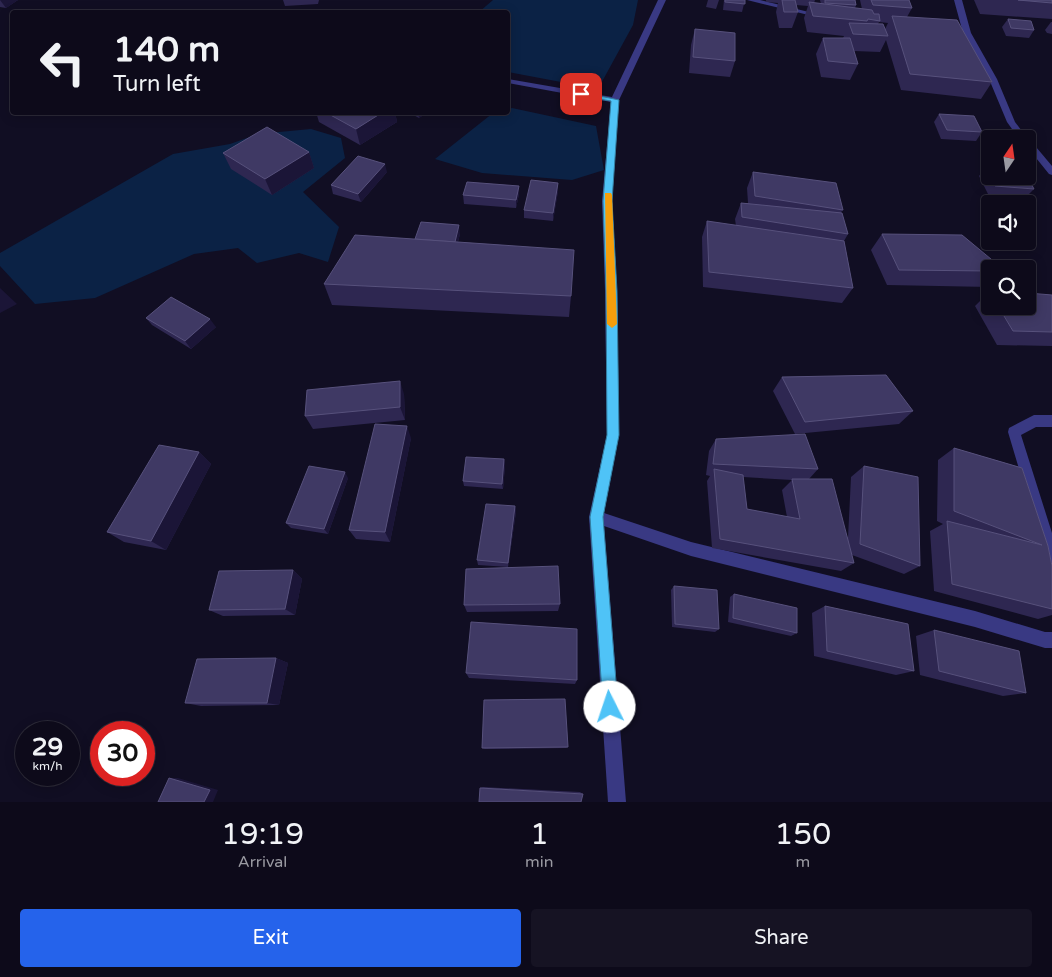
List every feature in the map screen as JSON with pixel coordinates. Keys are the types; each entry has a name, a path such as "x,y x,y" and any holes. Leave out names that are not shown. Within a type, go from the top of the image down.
{"street":[{"path":"617,802 596,517 613,435 612,291 607,201 615,100 662,0"},
{"path":"751,0 832,18"},
{"path":"958,0 967,33 993,79 1011,122 1017,130"},
{"path":"957,32 967,33"},
{"path":"510,81 615,100"},
{"path":"1036,153 1052,172"},
{"path":"1052,421 1034,421 1014,432 1052,556"},
{"path":"596,517 692,549 976,619 1045,640 1052,640"}],"water":[{"path":"493,0 638,0 633,25 598,89 510,72 510,10 481,10"},
{"path":"510,108 596,126 604,170 572,180 482,173 435,159 490,115 510,115"},
{"path":"311,129 341,138 345,158 303,192 339,227 328,262 299,253 257,263 238,248 194,254 95,298 35,304 0,266 0,253 173,154 230,144 258,134"}],"building":[{"path":"725,0 745,0 745,4 725,2"},
{"path":"782,0 795,0 798,12 784,12"},
{"path":"825,0 855,0 856,5 825,3"},
{"path":"871,0 909,0 912,8 873,5"},
{"path":"1018,0 1052,0 1052,3"},
{"path":"809,2 872,10 874,14 879,14 880,21 813,16"},
{"path":"892,16 957,20 992,82 910,74"},
{"path":"1008,19 1031,21 1034,30 1011,28"},
{"path":"849,23 883,24 888,36 853,34"},
{"path":"695,29 735,33 735,61 693,57"},
{"path":"823,38 850,38 858,64 828,61"},
{"path":"939,114 974,116 981,132 947,130"},
{"path":"330,115 378,115 356,129"},
{"path":"267,127 309,152 265,179 223,153"},
{"path":"358,156 385,164 358,194 331,185"},
{"path":"753,172 836,183 843,210 755,196"},
{"path":"531,180 558,183 553,213 524,210"},
{"path":"467,182 519,186 516,200 463,195"},
{"path":"1032,185 1034,189 995,186"},
{"path":"741,203 842,213 848,234 742,217"},
{"path":"707,221 844,241 853,288 709,272"},
{"path":"421,222 459,225 455,242 415,239"},
{"path":"882,234 962,235 992,260 981,260 981,271 899,270"},
{"path":"355,235 574,250 571,296 324,284"},
{"path":"1036,294 1052,295 1052,332 1013,331 1003,315 1036,315"},
{"path":"171,297 210,319 185,341 146,318"},
{"path":"886,375 913,411 805,422 782,377"},
{"path":"400,381 400,407 305,416 307,390"},
{"path":"375,424 407,426 385,532 349,530"},
{"path":"805,434 818,469 713,464 716,439"},
{"path":"159,445 199,452 151,541 107,532"},
{"path":"954,448 1022,468 1048,546 1052,566 1052,609 952,584 947,521 1042,545 954,511"},
{"path":"466,457 504,459 502,484 463,481"},
{"path":"309,466 345,472 324,529 286,523"},
{"path":"864,466 918,477 920,566 860,544"},
{"path":"714,469 743,475 747,509 800,519 792,479 832,479 854,563 720,539"},
{"path":"486,504 515,506 508,563 477,560"},
{"path":"558,566 560,604 464,605 466,569"},
{"path":"293,570 285,609 209,610 219,571"},
{"path":"674,586 717,590 719,629 675,624"},
{"path":"734,594 797,608 797,633 733,618"},
{"path":"825,606 908,624 914,671 827,651"},
{"path":"471,622 577,629 577,680 466,673"},
{"path":"934,630 1019,651 1026,693 939,671"},
{"path":"276,658 267,703 185,703 197,659"},
{"path":"565,699 568,747 482,748 484,700"},
{"path":"169,778 210,790 204,802 158,802"},
{"path":"480,788 583,794 581,802 479,802"}],"slow traffic":[{"path":"608,195 612,324"}],"route":[{"path":"581,94 615,100 607,201 612,291 613,435 596,517 610,707"}]}
